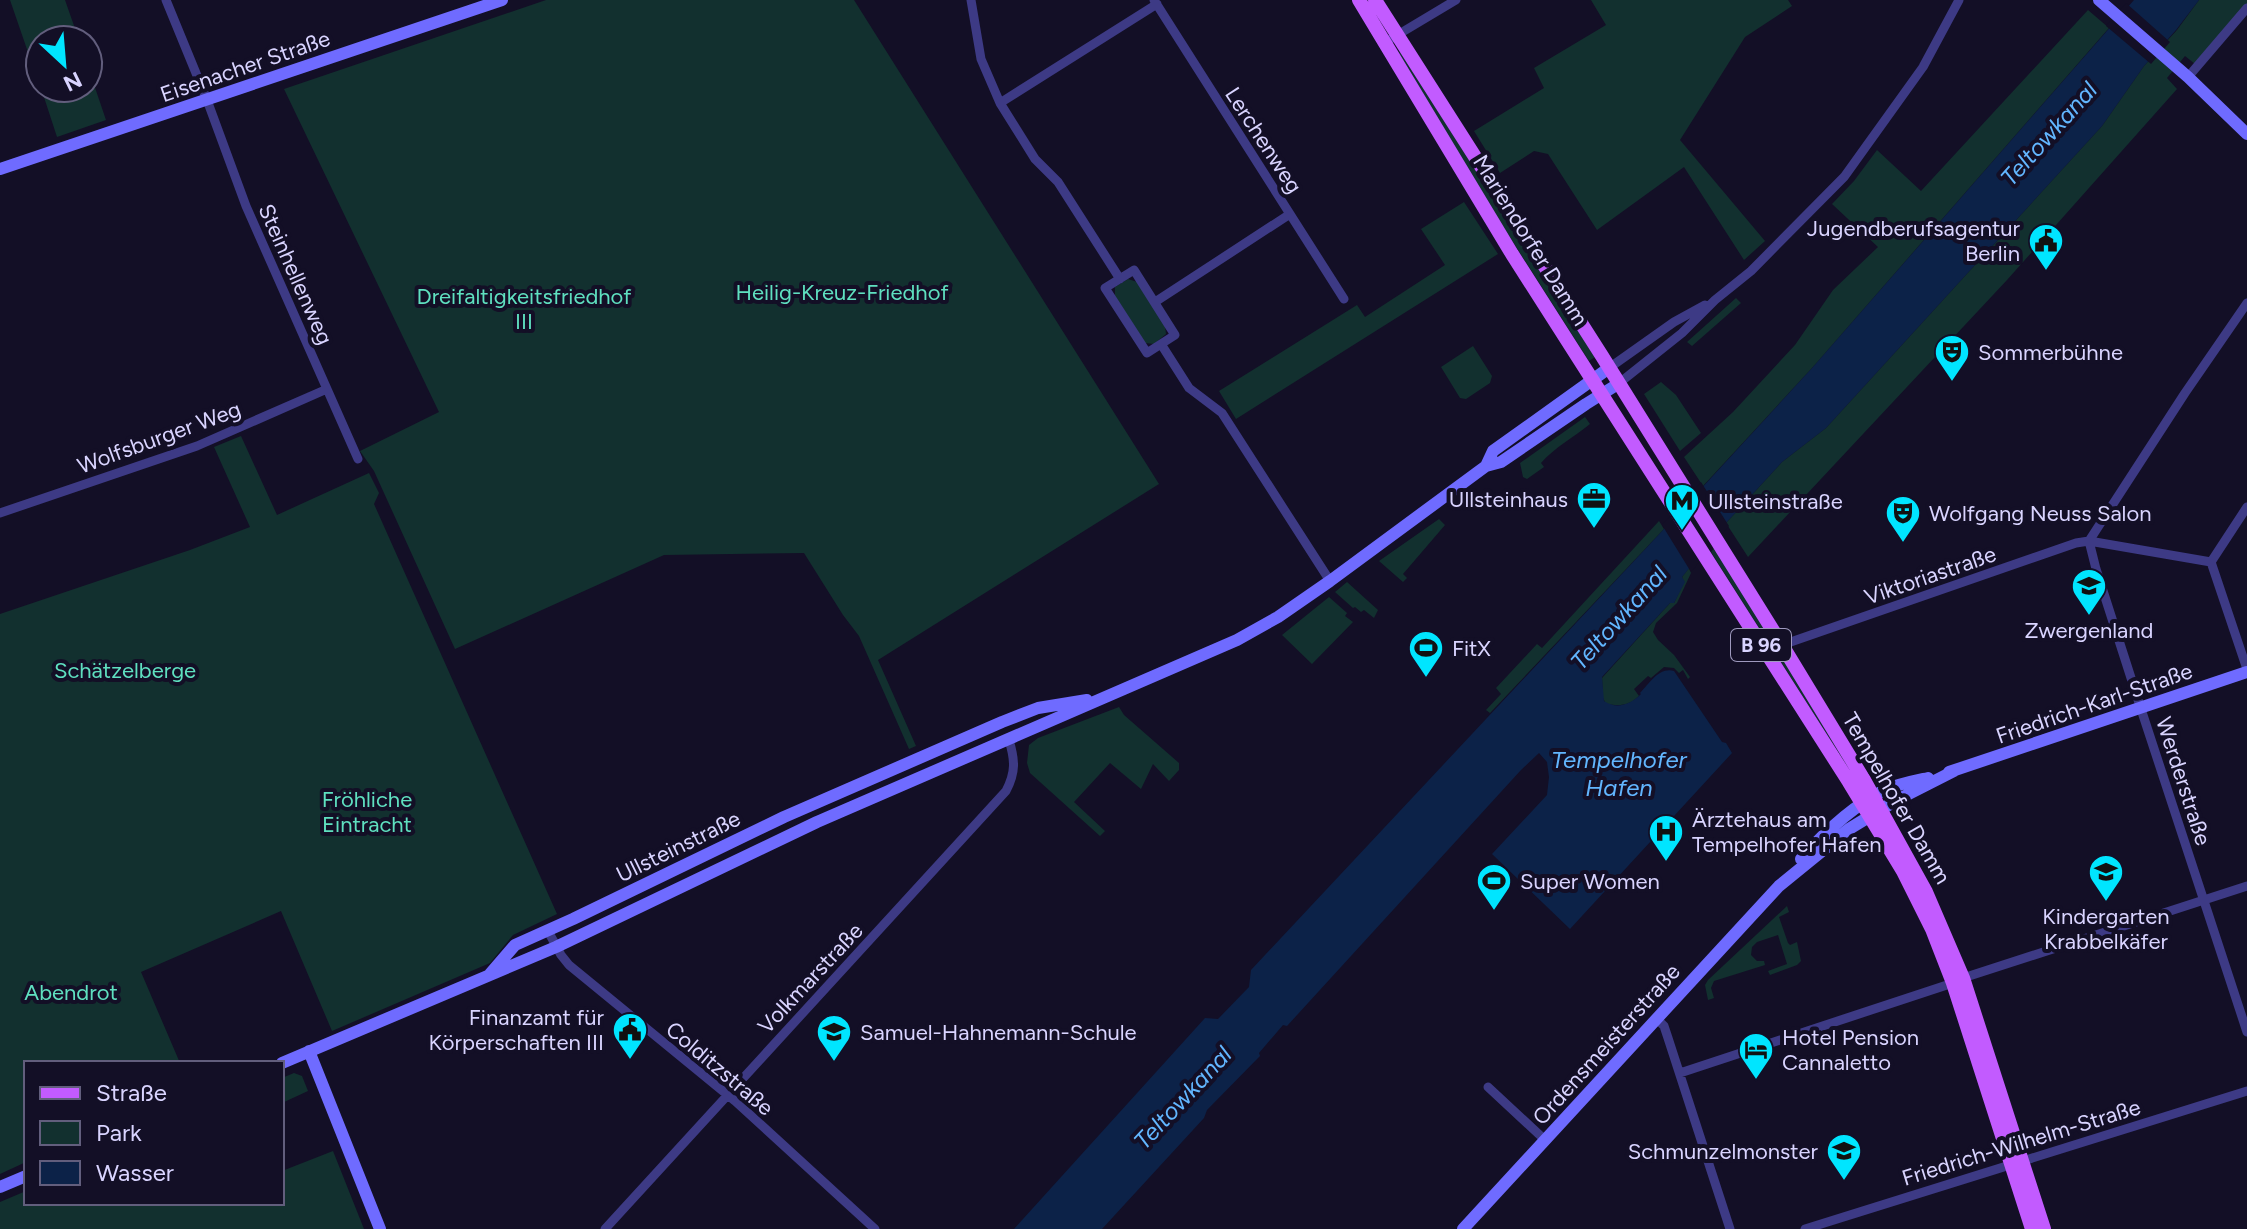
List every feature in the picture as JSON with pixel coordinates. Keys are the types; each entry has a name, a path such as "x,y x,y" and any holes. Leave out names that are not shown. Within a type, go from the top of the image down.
{"main road":[{"name":"Mariendorfer Damm","path":"1359,0 1512,254 1706,557"},
{"name":"Mariendorfer Damm","path":"1375,0 1719,544"},
{"name":"Tempelhofer Damm","path":"1719,544 1782,645 1871,807 1958,980 2017,1162 2044,1229"},
{"name":"Tempelhofer Damm","path":"1706,557 1871,807"},
{"name":"Tempelhofer Damm","path":"2017,1162 2032,1229"}],"street":[{"name":"Steinhellenweg","path":"166,0 246,206 358,459"},
{"name":"Eisenacher Straße","path":"0,169 502,0"},
{"path":"971,0 981,59 1000,103 1035,159 1058,182 1120,279"},
{"path":"1384,43 1456,0"},
{"name":"Ullsteinstraße","path":"284,1062 556,947 817,822 1237,640 1278,617 1486,466 1501,462 1618,384 1682,333 1715,300 1751,271 1844,177 1923,67 1959,0"},
{"path":"1000,103 1155,2"},
{"name":"Lerchenweg","path":"1155,2 1344,299"},
{"path":"2101,2 2185,74 2247,134"},
{"path":"2185,74 2247,8"},
{"path":"1155,302 1290,214"},
{"path":"1134,270 1155,302 1175,335 1147,353 1105,288 1134,270"},
{"name":"Ullsteinstraße","path":"1486,466 1493,451 1674,322 1715,300"},
{"path":"2211,562 2089,541 2247,303"},
{"path":"1161,344 1189,388 1222,413 1330,581"},
{"name":"Wolfsburger Weg","path":"0,513 197,446 327,389"},
{"path":"2211,562 2247,507"},
{"name":"Viktoriastraße","path":"1782,645 2089,541"},
{"name":"Werderstraße","path":"2089,541 2247,1032"},
{"path":"2211,562 2247,671"},
{"name":"Friedrich-Karl-Straße","path":"1871,807 1954,771 2247,671"},
{"name":"Ullsteinstraße","path":"488,976 515,945 760,828 1038,708 1102,699"},
{"path":"1002,722 1009,740"},
{"name":"Volkmarstraße","path":"605,1229 1006,791 1015,762 1009,740"},
{"path":"896,767 904,784"},
{"name":"Ordensmeisterstraße","path":"1463,1229 1820,838 1842,817 1871,807"},
{"path":"1680,1073 2247,886"},
{"path":"591,910 599,927"},
{"name":"Colditzstraße","path":"548,931 569,965 728,1095 875,1229"},
{"path":"1656,1018 1664,1026 1730,1229"},
{"path":"309,1051 380,1229"},
{"path":"1488,1087 1545,1140"},
{"name":"Friedrich-Wilhelm-Straße","path":"1805,1229 2247,1091"},
{"path":"0,1187 24,1177"}],"green space":[{"path":"10,0 65,0 73,24 24,24 24,41"},
{"path":"546,0 854,0 1159,484 878,660 916,746 909,749 859,636 804,553 664,555 455,649 374,471 360,451 439,412 284,89"},
{"path":"1591,0 1788,0 1792,6 1745,37 1680,140 1765,241 1744,260 1684,167 1597,230 1548,154 1534,151 1500,173 1474,131 1544,88 1534,68 1606,25"},
{"path":"2199,0 2247,0 2247,4 2195,64 2185,56 2167,78 2177,89 2007,280 1748,557 1726,523 1782,462 1826,428 2102,126 2144,66"},
{"path":"2088,10 2109,28 1813,367 1703,486 1684,457 1733,412 1795,345 1833,290 1878,247 1832,204 1877,150 1921,191"},
{"path":"1400,52 1595,357 1589,361 1478,187 1398,54"},
{"path":"46,104 101,104 106,120 57,137"},
{"path":"1464,202 1498,254 1236,419 1219,391 1357,305 1365,317 1445,265 1421,229"},
{"path":"1128,279 1137,282 1165,326 1166,334 1154,344 1145,343 1115,296 1115,287"},
{"path":"1736,298 1741,303 1692,346 1687,342"},
{"path":"1473,346 1492,376 1490,383 1466,399 1460,398 1441,367"},
{"path":"1661,382 1676,395 1701,433 1680,451 1644,394"},
{"path":"1585,417 1590,424 1546,457 1541,463 1544,467 1527,479 1523,477 1520,463"},
{"path":"241,436 277,515 369,473 379,493 374,504 557,914 513,935 490,963 332,1031 281,911 141,972 179,1061 24,1061 24,1163 0,1174 0,614 250,527 214,447"},
{"path":"1439,519 1445,525 1403,574 1407,578 1403,582 1379,561"},
{"path":"1659,521 1664,529 1490,713 1486,710 1501,694 1496,688 1537,644 1542,648"},
{"path":"1715,547 1858,779 1711,552"},
{"path":"1689,568 1691,573 1677,603 1656,623 1653,632 1690,677 1688,679 1683,670 1679,673 1674,668 1664,667 1634,689 1639,696 1632,702 1606,704 1602,678 1670,603 1674,603 1684,582 1682,577"},
{"path":"1347,582 1378,610 1374,618 1364,610 1361,612 1353,608 1335,592"},
{"path":"1329,597 1353,622 1312,664 1282,635"},
{"path":"1119,707 1124,715 1179,763 1179,770 1169,781 1153,764 1141,789 1110,763 1074,802 1105,831 1100,836 1030,773 1027,763 1029,745 1038,738"},
{"path":"1787,906 1789,912 1779,917 1788,943 1797,942 1801,961 1770,975 1768,971 1787,964 1778,935 1757,942 1752,947 1751,955 1757,961 1764,961 1765,965 1714,981 1711,988 1714,998 1708,1000 1705,985 1708,980"},
{"path":"294,1073 302,1076 308,1091 284,1102 284,1077"},
{"path":"333,1151 364,1229 0,1229 0,1202 24,1192 24,1205 284,1205 284,1170"}],"water":[{"path":"2134,0 2199,0 2144,66 2102,126 1826,428 1782,462 1726,523 1682,577 1685,582 1674,603 1670,603 1602,677 1604,701 1619,705 1637,698 1659,674 1674,671 1732,753 1570,929 1492,854 1547,795 1547,762 1539,753 1287,1026 1283,1025 1259,1053 1260,1056 1207,1110 1204,1118 1102,1229 1014,1229 1205,1018 1218,1019 1249,987 1251,970 1813,367"}],"pier":[{"path":"2126,3 2170,42 2151,64 2106,26"},
{"path":"1701,482 1729,526 1691,572 1662,525"}],"place":[{"name":"Jugendberufsagentur Berlin","path":"2046,272"},
{"name":"Sommerbühne","path":"1952,383"},
{"name":"Ullsteinhaus","path":"1594,530"},
{"name":"Ullsteinstraße","path":"1682,532"},
{"name":"Wolfgang Neuss Salon","path":"1903,544"},
{"name":"Zwergenland","path":"2089,617"},
{"name":"FitX","path":"1426,679"},
{"name":"Ärztehaus am Tempelhofer Hafen","path":"1666,863"},
{"name":"Kindergarten Krabbelkäfer","path":"2106,903"},
{"name":"Super Women","path":"1494,912"},
{"name":"Finanzamt für Körperschaften III","path":"630,1061"},
{"name":"Samuel-Hahnemann-Schule","path":"834,1063"},
{"name":"Hotel Pension Cannaletto","path":"1756,1081"},
{"name":"Schmunzelmonster","path":"1844,1182"}],"water label":[{"name":"Teltowkanal","path":"2049,134"},
{"name":"Teltowkanal","path":"1619,618"},
{"name":"Tempelhofer Hafen","path":"1619,774"},
{"name":"Teltowkanal","path":"1183,1098"}],"park label":[{"name":"Heilig-Kreuz-Friedhof","path":"842,292"},
{"name":"Dreifaltigkeitsfriedhof III","path":"524,308"},
{"name":"Schätzelberge","path":"125,670"},
{"name":"Fröhliche Eintracht","path":"367,812"},
{"name":"Abendrot","path":"71,992"}]}
